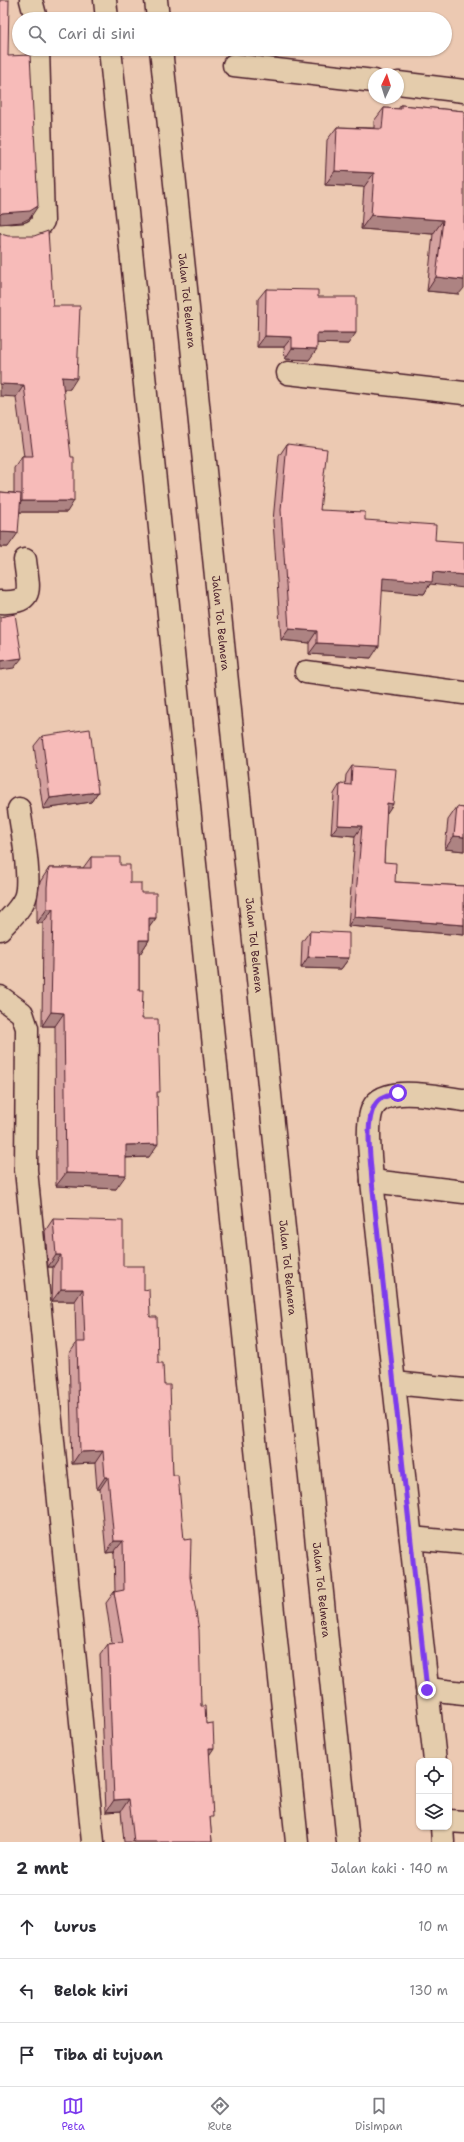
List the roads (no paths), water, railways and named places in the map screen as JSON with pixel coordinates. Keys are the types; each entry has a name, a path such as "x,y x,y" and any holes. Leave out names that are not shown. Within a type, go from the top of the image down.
{"main road":[{"path":"31,0 34,12"},
{"path":"105,0 106,12"},
{"path":"156,0 157,12"},
{"path":"0,235 34,232 40,228 43,221 38,56"},
{"path":"111,56 296,1842"},
{"name":"Jalan Tol Belmera","path":"162,56 348,1842"},
{"path":"234,65 368,80"},
{"path":"404,84 464,90"},
{"path":"288,373 464,393"},
{"path":"0,602 15,603 21,601 25,597 27,586 25,560"},
{"path":"306,672 464,693"},
{"path":"0,929 19,908 26,897 28,880 19,809"},
{"path":"0,997 22,1013 27,1028 26,1170 93,1842"},
{"path":"435,1758 372,1181 369,1122 371,1111 378,1101 386,1096 398,1093 464,1100"},
{"path":"372,1181 464,1192"},
{"path":"394,1383 464,1390"},
{"path":"411,1538 464,1542"},
{"path":"427,1690 464,1693"},
{"path":"452,1820 464,1822"},
{"path":"442,1830 443,1842"}]}
